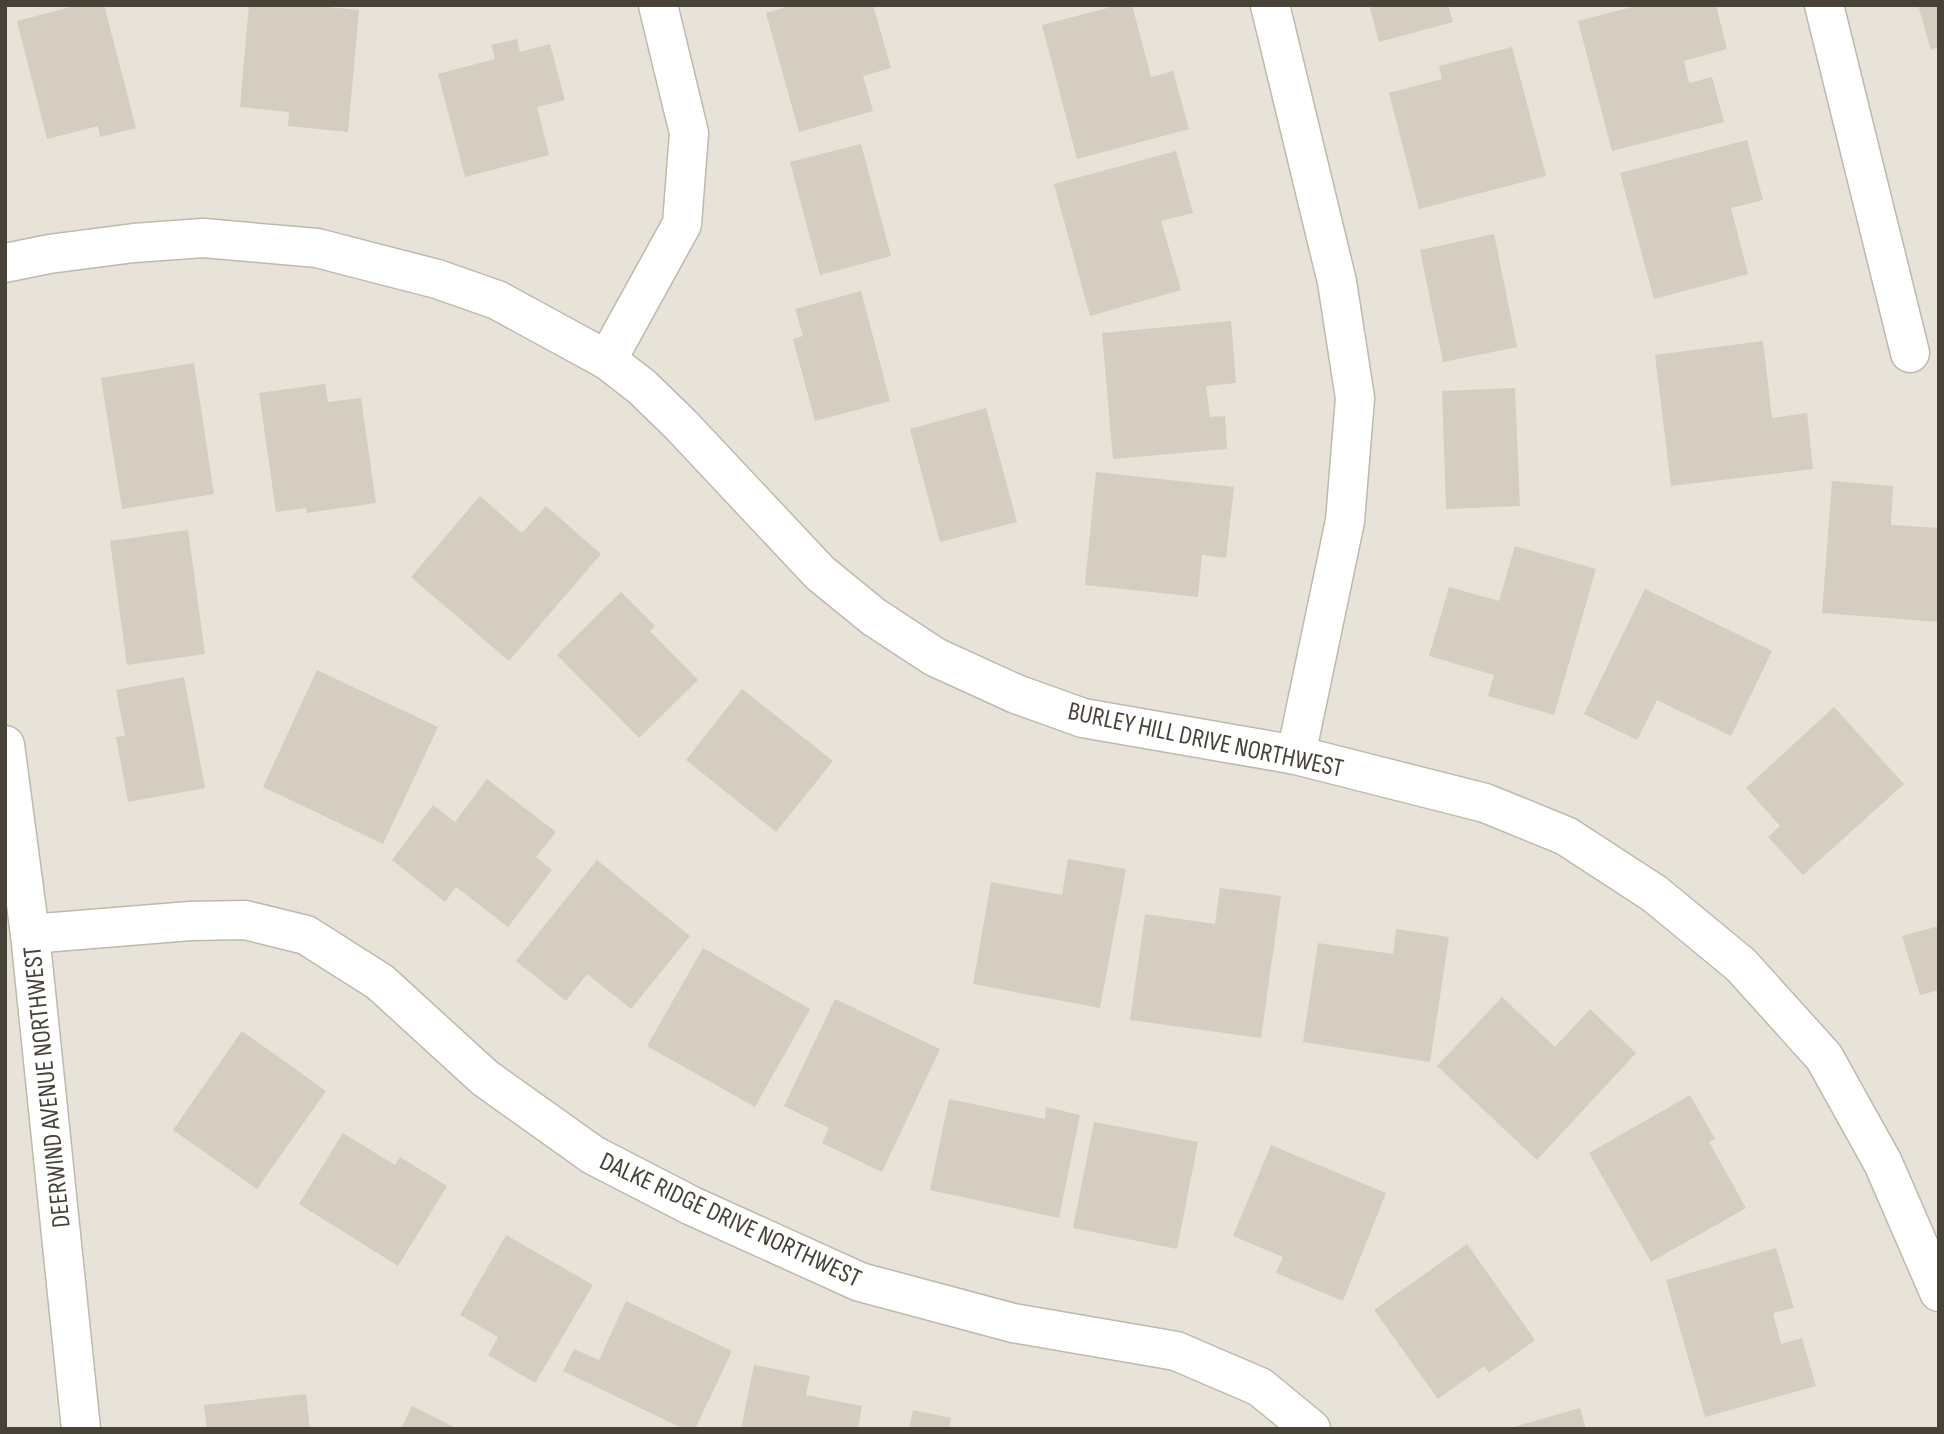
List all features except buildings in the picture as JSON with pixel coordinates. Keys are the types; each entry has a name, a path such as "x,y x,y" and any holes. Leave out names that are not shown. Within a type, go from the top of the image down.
{"street":[{"path":"607,360 682,224 689,133 658,5"},
{"path":"1270,5 1337,282 1355,398 1345,521 1296,755"},
{"path":"1824,5 1910,353"},
{"name":"BURLEY HILL DRIVE NORTHWEST","path":"5,263 49,254 203,237 317,248 437,279 497,300 607,360 642,387 820,573 874,617 935,657 1016,694 1083,718 1296,755 1485,803 1566,836 1655,894 1741,965 1824,1057 1883,1163 1939,1292"},
{"name":"DEERWIND AVENUE NORTHWEST","path":"5,745 30,934 81,1429"},
{"name":"DALKE RIDGE DRIVE NORTHWEST","path":"30,934 190,921 246,920 306,935 380,982 485,1078 593,1155 692,1206 860,1282 1013,1323 1176,1351 1260,1387 1311,1429"}],"shaded area":[{"path":"5,5 1939,5 1939,1429 5,1429"}]}
